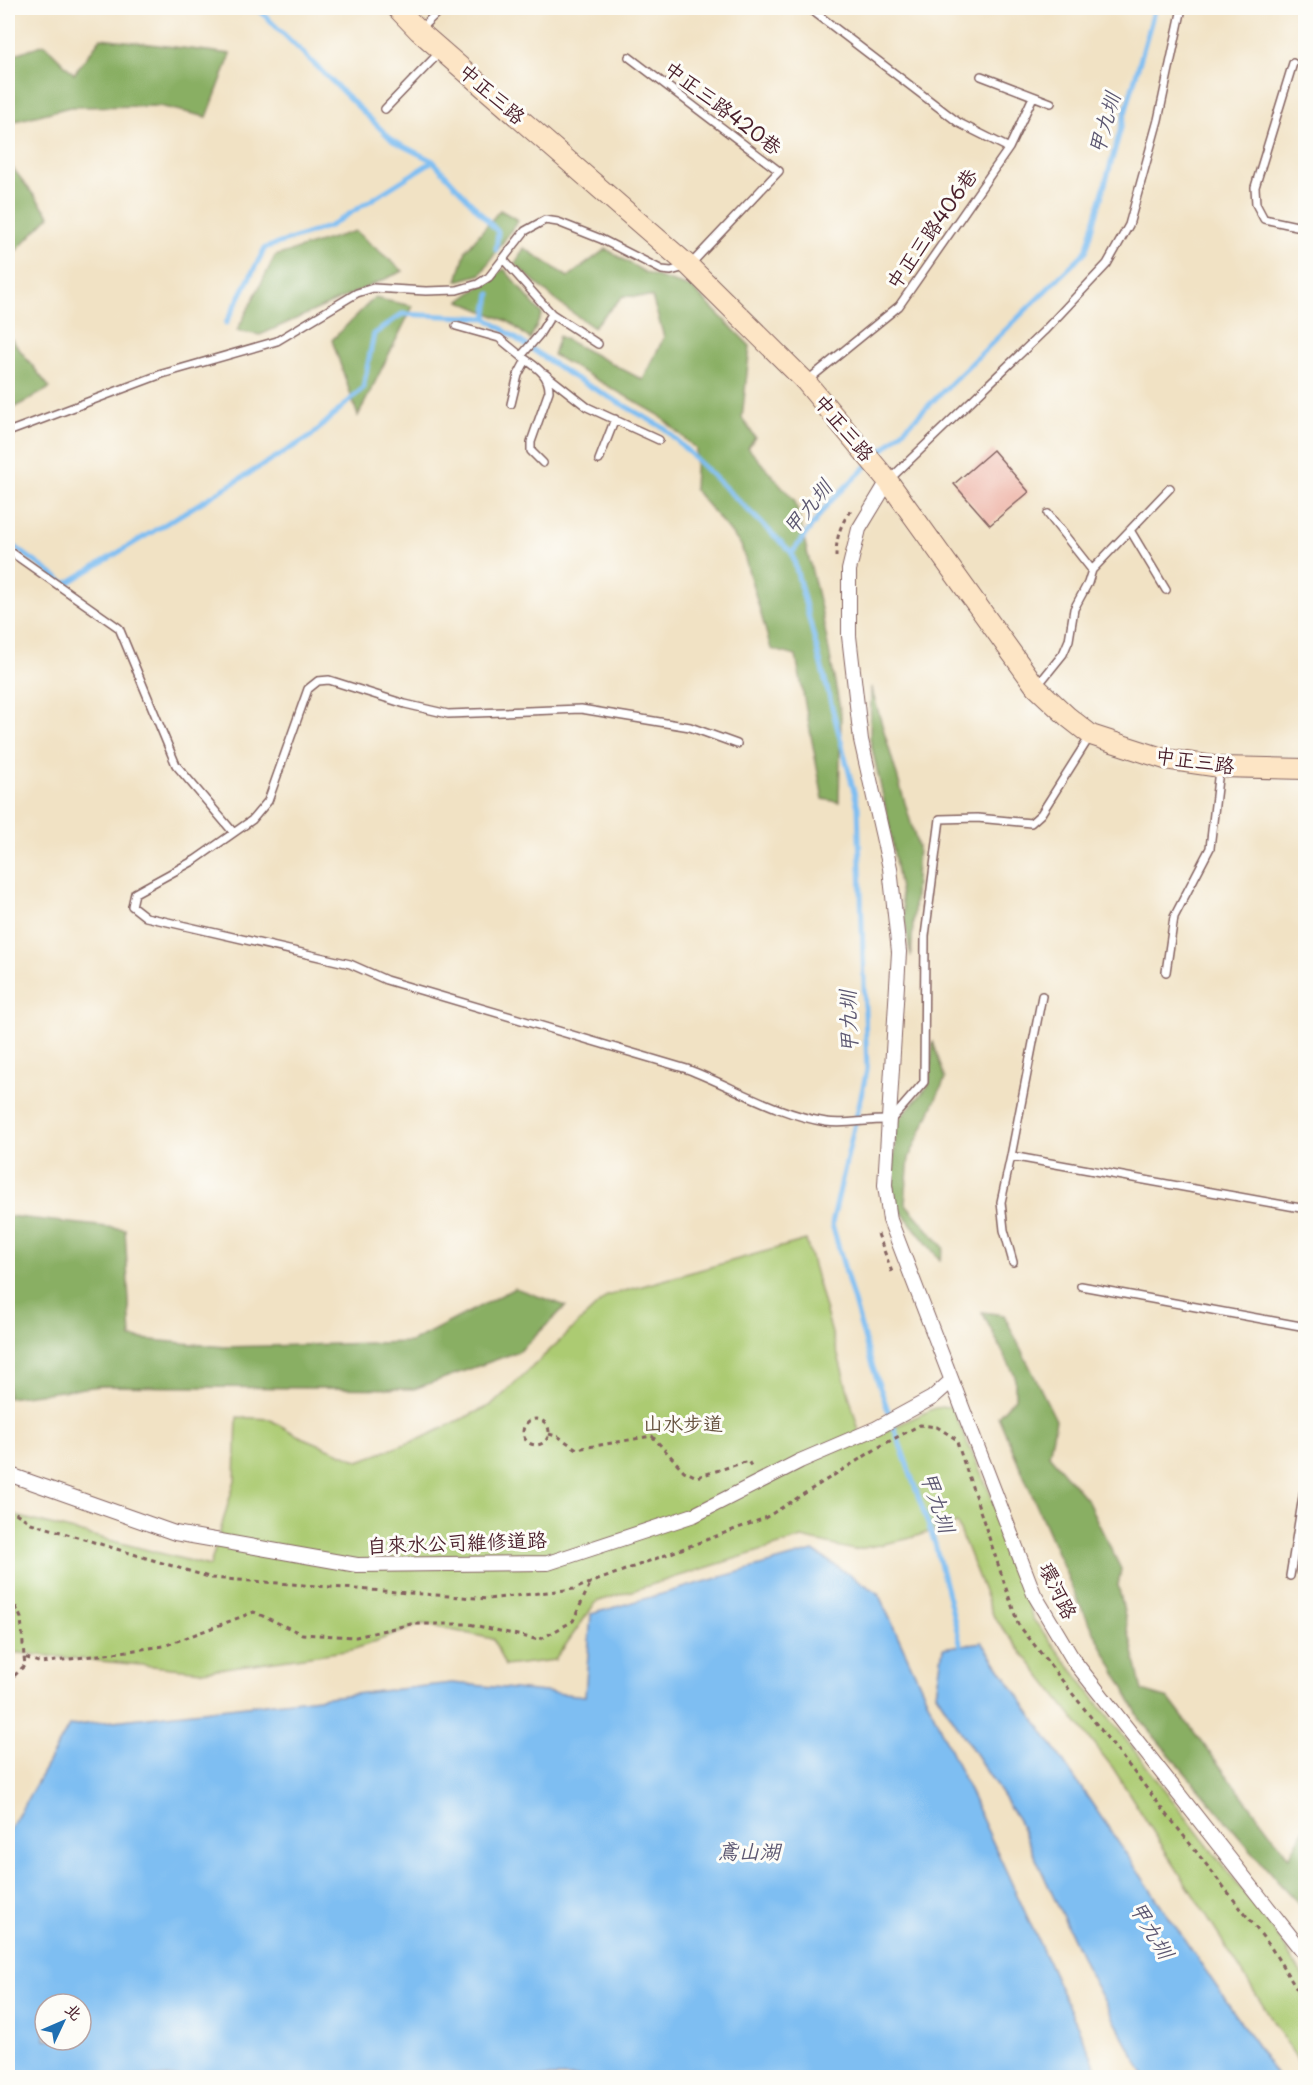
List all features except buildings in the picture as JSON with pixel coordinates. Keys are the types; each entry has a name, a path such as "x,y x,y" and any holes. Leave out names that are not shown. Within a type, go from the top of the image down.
{"street":[{"name":"中正三路","path":"397,8 419,31 689,266 806,381 863,448 1036,687 1091,735 1165,759 1220,767 1305,769"},
{"name":"環河路","path":"885,478 859,529 849,570 849,636 861,740 890,868 899,952 891,1120 885,1185 890,1220 1034,1594 1074,1662 1305,1956"},
{"name":"自來水公司維修道路","path":"8,1474 175,1533 357,1565 548,1563 694,1515 800,1461 878,1428 932,1398 951,1381"}],"lane":[{"path":"419,31 442,8"},
{"path":"809,8 959,123 1009,148"},
{"path":"885,478 1044,331 1107,264 1129,225 1158,120 1182,8"},
{"path":"386,109 442,50"},
{"name":"中正三路420巷","path":"629,57 779,171 689,266"},
{"path":"1293,63 1255,187 1256,204 1264,219 1305,228"},
{"path":"981,76 1052,103"},
{"name":"中正三路406巷","path":"806,381 899,306 1009,148 1033,97"},
{"path":"8,432 162,374 278,341 357,293 374,288 457,290 489,277 525,231 531,225 545,220 558,222 601,239 662,270 671,272 689,266"},
{"path":"503,259 552,314 598,344"},
{"path":"512,404 524,356 552,314"},
{"path":"456,326 499,338 587,407 659,440"},
{"path":"543,463 531,451 531,442 549,392 545,374"},
{"path":"598,460 615,419"},
{"path":"1036,687 1063,654 1069,640 1074,609 1088,583 1092,570 1170,488"},
{"path":"1048,514 1092,570"},
{"path":"1130,530 1166,590"},
{"path":"8,550 119,628 176,765 233,832"},
{"path":"736,744 690,727 581,709 448,714 405,704 329,680 318,681 308,689 268,801 252,820 195,860 135,893 132,899 136,911 146,917 350,964 386,980 687,1069 725,1083 758,1102 790,1114 828,1122 891,1120 924,1082 925,936 940,819 977,818 1031,823 1041,814 1091,735"},
{"path":"1166,972 1174,917 1210,848 1220,767"},
{"path":"1013,1262 1004,1230 1002,1202 1042,996"},
{"path":"1011,1156 1305,1209"},
{"path":"1082,1286 1305,1327"},
{"path":"1290,1576 1305,1478"}],"path":[{"path":"836,563 836,543 843,520 854,507"},
{"path":"878,1232 879,1242 896,1281"},
{"path":"538,1418 548,1426 549,1434 544,1442 536,1445 527,1442 522,1430 529,1420 538,1418"},
{"path":"884,1444 920,1425"},
{"path":"954,1430 956,1439"},
{"path":"549,1434 559,1437 577,1449 652,1436 684,1471 697,1477 748,1461 761,1481"},
{"path":"24,1657 41,1663 164,1646 254,1612 302,1634 356,1637 411,1624 469,1624 539,1640 573,1621 591,1582"},
{"path":"8,1590 21,1618 24,1657 24,1665 8,1682"}],"green space":[{"path":"101,38 231,54 207,117 159,106 70,107 8,123 8,50 13,55 44,44 74,74"},
{"path":"8,162 50,216 8,259"},
{"path":"500,210 518,220 481,274 457,281 466,250"},
{"path":"355,231 403,271 260,335 237,331 275,256"},
{"path":"524,248 568,277 606,249 646,273 692,288 750,346 742,418 755,437 748,448 795,501 821,609 841,714 839,802 823,799 796,656 771,649 741,545 694,489 696,449 659,415 553,355 559,336 643,380 664,337 652,297 623,296 593,327 560,304 515,264"},
{"path":"504,269 542,314 530,339 509,322 460,301"},
{"path":"374,298 413,306 358,416 332,340"},
{"path":"8,335 50,388 8,411"},
{"path":"871,687 918,847 911,957 889,823 870,739"},
{"path":"933,1041 945,1079 909,1158 905,1203 944,1248 940,1260 892,1200 896,1123 929,1085"},
{"path":"8,1216 125,1229 131,1338 224,1347 411,1342 515,1288 566,1306 520,1351 414,1389 100,1386 8,1398"},
{"name":"山水步道","path":"806,1240 862,1442 935,1408 951,1406 990,1493 1033,1619 1281,1941 1305,1980 1305,2072 1113,1768 994,1617 957,1523 907,1539 854,1550 802,1538 596,1602 555,1660 505,1666 493,1639 423,1624 352,1650 203,1671 9,1652 8,1514 210,1566 235,1480 237,1417 269,1419 297,1435 359,1461 422,1438 493,1404 607,1296"},
{"path":"982,1312 1004,1315 1056,1420 1049,1455 1087,1500 1121,1569 1118,1585 1142,1691 1169,1699 1289,1857 1305,1827 1305,1910 1279,1883 1141,1721 1077,1599 998,1416 1015,1398 1015,1376"}],"water":[{"name":"鳶山湖","path":"813,1551 878,1593 1101,2077 8,2077 8,1833 69,1726 452,1683 585,1696 591,1614"},
{"path":"982,1642 1278,2077 1145,2077 1087,1969 1018,1820 936,1693 943,1648"}],"waterway":[{"path":"257,8 393,141 433,161 498,232 496,250"},
{"name":"甲九圳","path":"962,1650 935,1544 871,1362 832,1224 867,1070 858,807 792,553 828,504 1086,251 1155,8"},
{"path":"226,323 265,248 330,226 433,161"},
{"path":"486,318 490,294"},
{"path":"8,542 66,584 311,436 363,388 374,334 402,314 486,318 570,375 664,428 792,553"}]}
